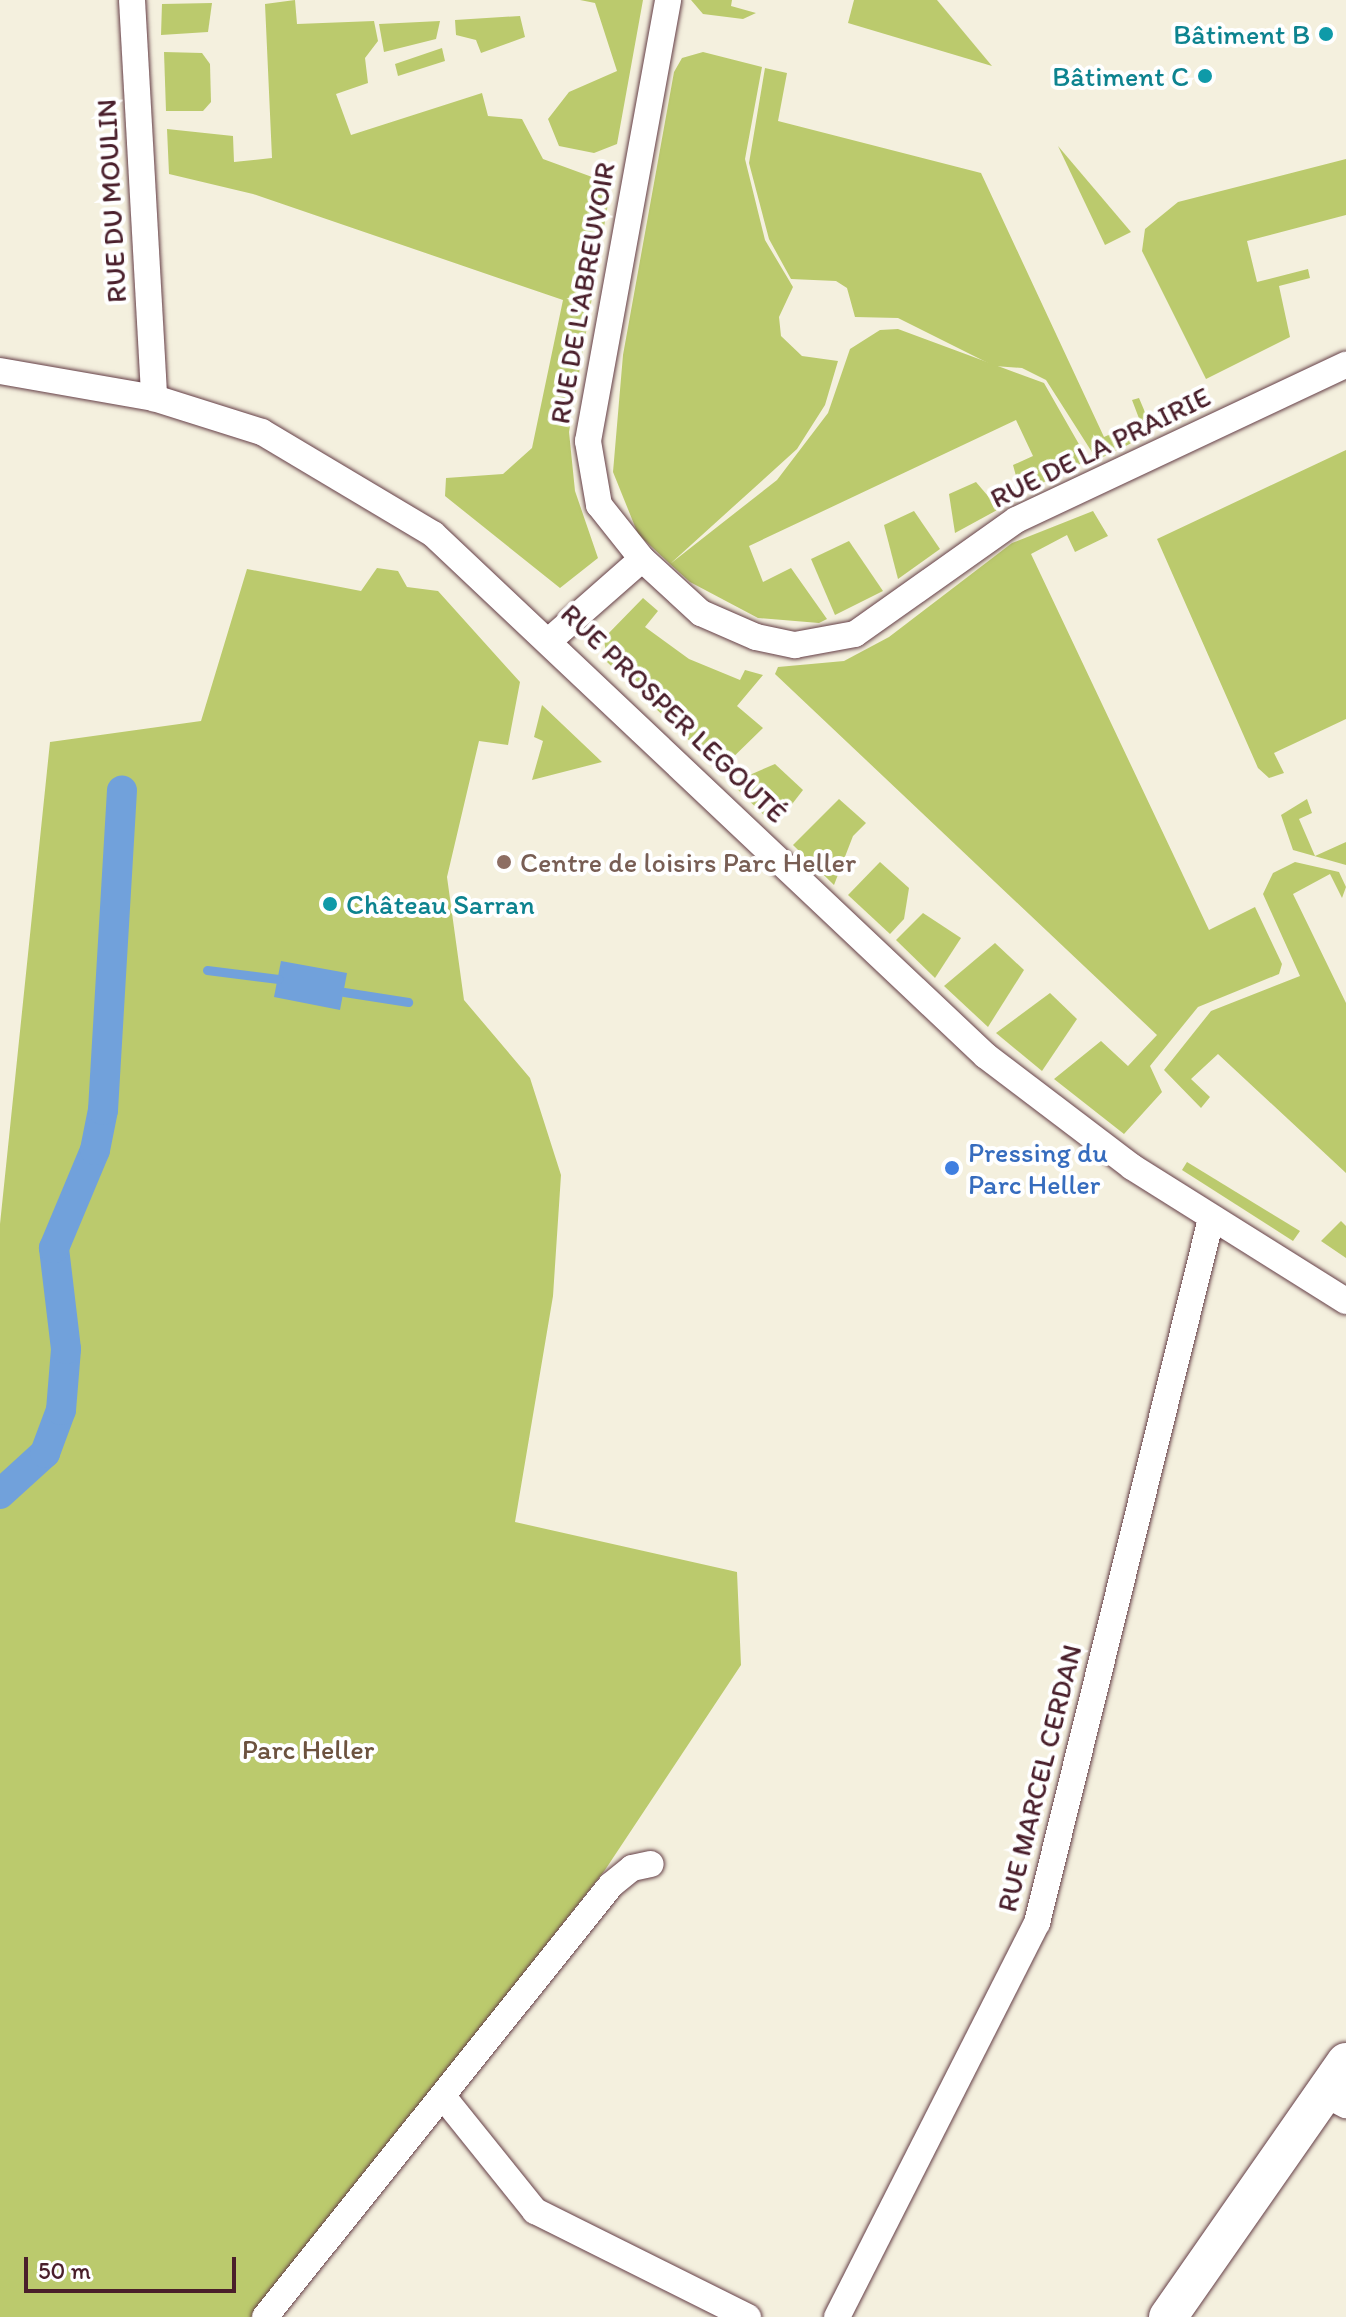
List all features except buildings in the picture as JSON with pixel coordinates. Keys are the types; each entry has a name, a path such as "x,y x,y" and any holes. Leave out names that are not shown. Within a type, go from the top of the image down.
{"main road":[{"path":"1168,2317 1335,2099 1346,2062"}],"street":[{"name":"RUE DU MOULIN","path":"132,0 154,398"},
{"name":"RUE DE L'ABREUVOIR","path":"642,559 599,505 588,441 668,0"},
{"name":"RUE DE LA PRAIRIE","path":"642,559 701,613 756,637 795,645 855,634 1016,520 1346,365"},
{"name":"RUE PROSPER LEGOUTÉ","path":"0,371 154,398 262,432 433,534 551,639 986,1056 1211,1219 1346,1301"},
{"path":"551,639 642,559"},
{"name":"RUE MARCEL CERDAN","path":"837,2317 1037,1923 1211,1219"},
{"path":"265,2317 445,2099 611,1885 632,1868 651,1864"},
{"path":"445,2099 535,2211 748,2317"}],"green space":[{"path":"295,0 297,24 374,21 378,41 365,58 368,83 336,94 351,135 482,93 488,116 522,119 543,159 603,181 610,192 569,432 575,491 598,558 560,588 445,496 446,478 503,474 532,448 563,300 253,194 169,174 167,129 233,136 234,162 272,158 265,4"},
{"path":"580,0 643,0 617,144 594,153 559,146 548,119 569,92 617,71 595,3"},
{"path":"691,0 732,0 731,6 756,13 743,19 703,14"},
{"path":"854,0 937,0 992,66 848,23"},
{"path":"212,3 208,32 161,35 162,4"},
{"path":"520,16 525,37 481,53 476,40 456,35 455,20"},
{"path":"440,21 436,39 384,52 379,24"},
{"path":"442,48 445,61 398,76 395,64"},
{"path":"164,52 202,53 210,64 211,102 203,111 166,111"},
{"path":"703,52 762,67 745,159 765,240 793,287 779,317 781,336 802,356 838,361 825,405 797,449 670,564 638,534 613,472 623,355 674,72 682,58"},
{"path":"765,68 787,73 778,121 981,173 1104,437 1140,421 1132,400 1139,398 1150,424 1144,437 1097,460 1046,380 1022,368 994,366 898,318 855,317 847,288 836,281 791,279 769,239 749,163"},
{"path":"1058,146 1131,232 1105,245"},
{"path":"1346,159 1346,215 1247,241 1257,282 1308,269 1310,278 1279,286 1290,337 1206,379 1142,251 1145,229 1178,202"},
{"path":"898,329 1044,383 1088,460 1021,494 1013,465 1033,456 1016,420 749,546 763,582 791,568 827,619 819,623 758,618 690,582 670,564 777,480 828,413 850,349 880,330"},
{"path":"1346,450 1346,719 1274,753 1284,773 1269,778 1258,768 1157,539"},
{"path":"976,482 999,509 955,533 949,494"},
{"path":"914,511 940,549 898,579 884,525"},
{"path":"1093,511 1108,536 1075,552 1067,535 1031,554 1209,930 1255,907 1282,964 1279,974 1198,1007 1150,1066 1162,1092 1124,1134 1054,1079 1101,1041 1128,1066 1157,1035 775,674 778,667 844,661 889,637 1012,543"},
{"path":"849,541 883,591 835,615 811,559"},
{"name":"Parc Heller","path":"377,568 398,571 407,587 438,591 520,682 508,745 479,741 447,877 464,1000 530,1078 561,1175 553,1296 515,1522 737,1572 741,1665 605,1870 253,2317 0,2317 0,1224 50,742 201,721 247,569 361,591"},
{"path":"643,598 658,611 645,627 689,659 740,680 745,670 763,675 737,706 763,728 720,770 607,662 604,638"},
{"path":"542,705 602,762 532,780 543,741 534,737"},
{"path":"775,764 803,790 775,826 731,783"},
{"path":"839,799 866,823 853,836 834,885 793,845"},
{"path":"1307,799 1312,813 1299,819 1315,856 1346,842 1346,865 1293,850 1281,815"},
{"path":"880,862 909,888 904,919 890,934 848,895"},
{"path":"1295,862 1339,872 1346,887 1342,898 1330,874 1293,894 1346,1003 1346,1173 1218,1054 1191,1079 1210,1097 1201,1108 1164,1070 1211,1011 1300,976 1263,894 1273,873"},
{"path":"923,913 961,938 935,978 896,940"},
{"path":"995,943 1024,970 988,1027 944,986"},
{"path":"1050,993 1077,1019 1042,1071 996,1033"},
{"path":"1187,1162 1300,1231 1293,1241 1182,1170"},
{"path":"1341,1221 1346,1226 1346,1258 1321,1241"}],"water":[{"path":"281,961 347,973 340,1010 274,997"}],"waterway":[{"path":"0,1494 45,1453 61,1410 66,1349 54,1248 95,1150 103,1110 122,791"},
{"path":"207,970 278,979"},
{"path":"344,992 408,1002"}],"place":[{"name":"Bâtiment B","path":"1326,34"},
{"name":"Bâtiment C","path":"1205,76"},
{"name":"Centre de loisirs Parc Heller","path":"504,862"},
{"name":"Château Sarran","path":"330,904"},
{"name":"Pressing du Parc Heller","path":"952,1168"}]}
